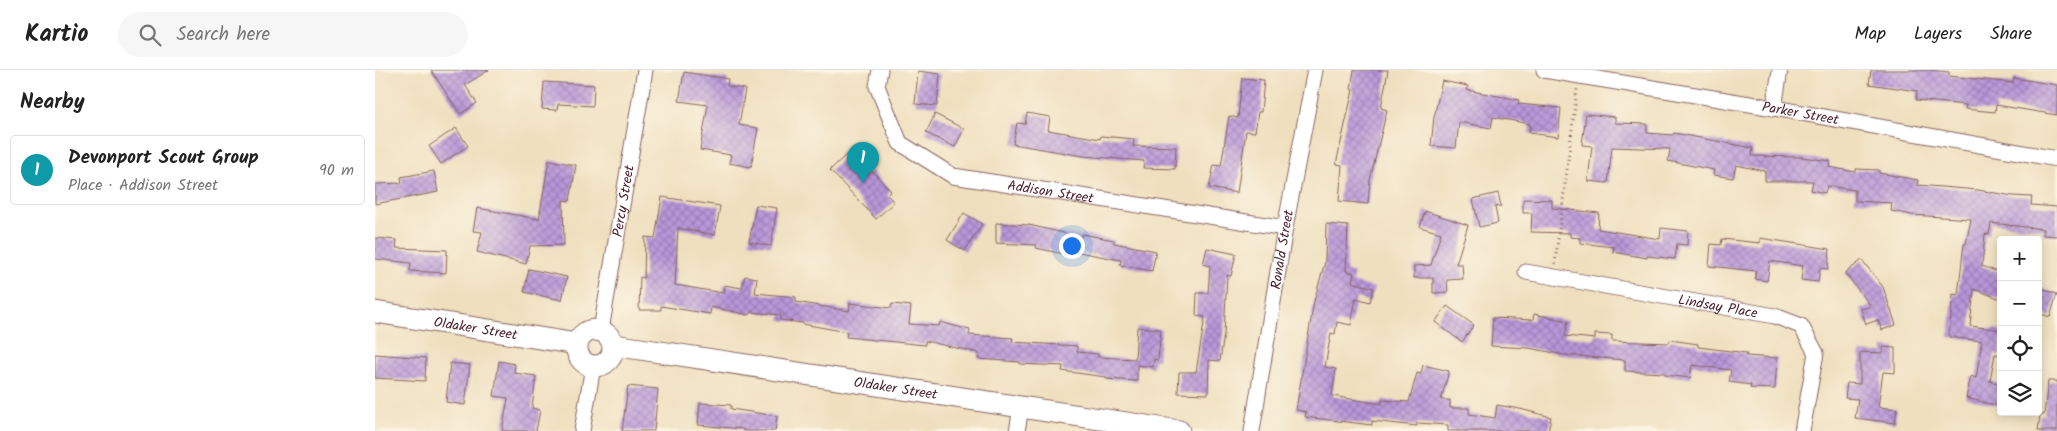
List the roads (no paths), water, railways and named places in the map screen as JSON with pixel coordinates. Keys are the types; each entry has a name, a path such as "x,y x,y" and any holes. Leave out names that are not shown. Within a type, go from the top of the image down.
{"street":[{"name":"Percy Street","path":"607,338 645,70"},
{"name":"Addison Street","path":"880,70 877,86 900,142 953,176 1285,228"},
{"name":"Ronald Street","path":"1252,431 1285,228 1315,70"},
{"name":"Parker Street","path":"1543,70 1773,108 2057,159"},
{"path":"1773,108 1780,70"},
{"name":"Lindsay Place","path":"1526,272 1775,316 1801,326 1815,353 1802,431"},
{"name":"Oldaker Street","path":"375,312 577,344"},
{"path":"589,330 607,338 612,355 605,364 593,366 586,364 579,358 577,344 583,334 589,330"},
{"name":"Oldaker Street","path":"607,338 1021,408 1179,431"},
{"path":"582,431 593,366"},
{"path":"1017,431 1021,408"}],"place":[{"name":"Devonport Scout Group","path":"863,183"}]}
